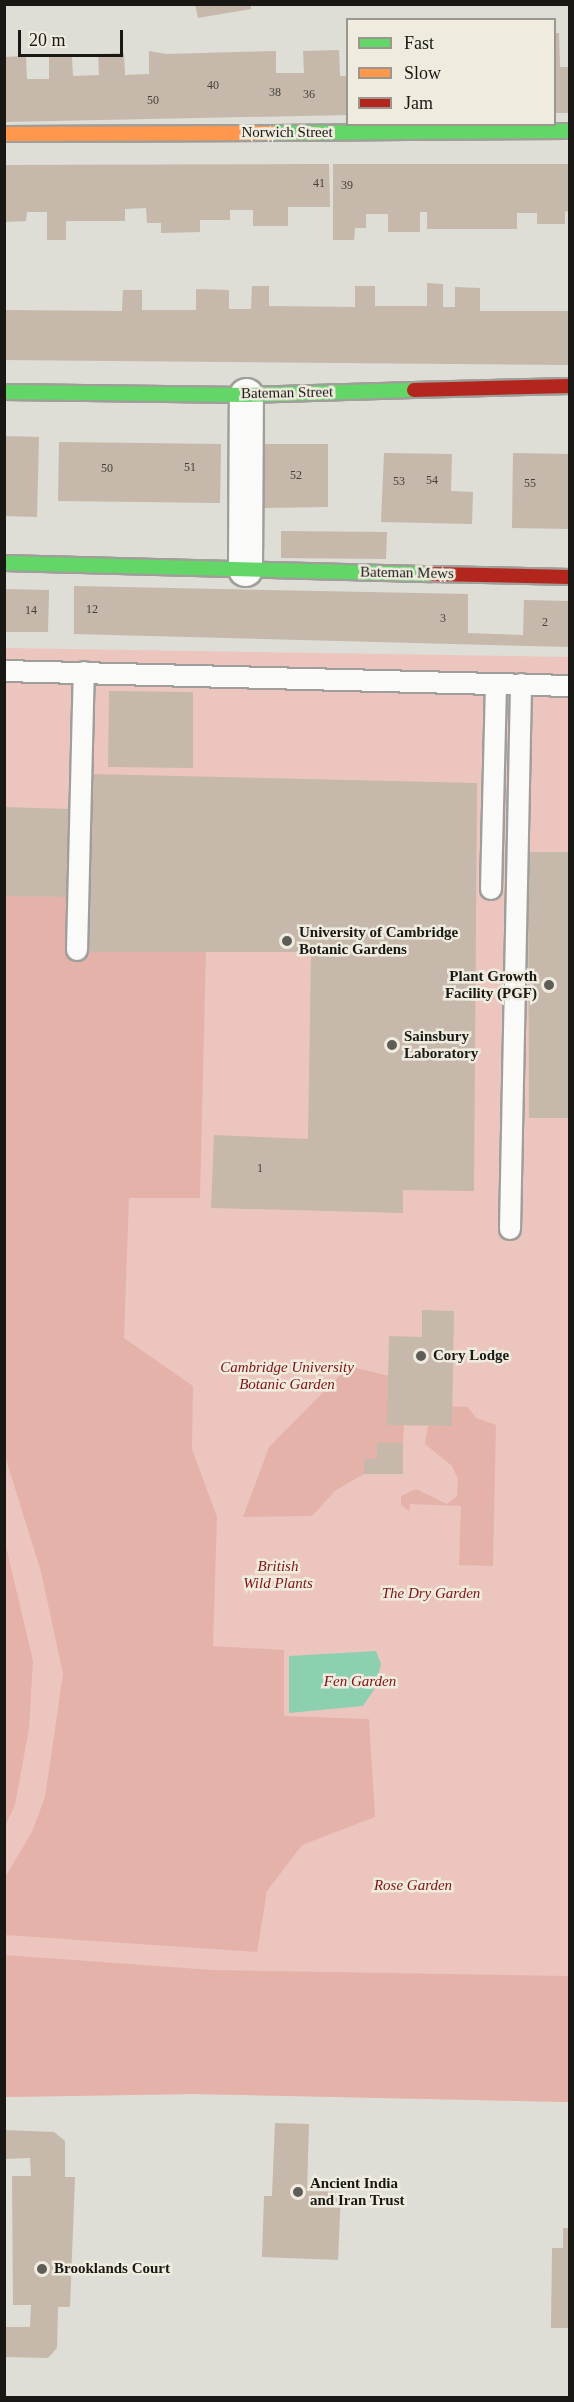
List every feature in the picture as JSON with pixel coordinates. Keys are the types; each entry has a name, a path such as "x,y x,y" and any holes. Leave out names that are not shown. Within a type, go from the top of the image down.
{"street":[{"name":"Norwich Street","path":"4,134 570,132"},
{"name":"Bateman Street","path":"4,392 246,395 570,386"},
{"path":"245,569 246,395"},
{"name":"Bateman Mews","path":"4,563 570,577"}],"lane":[{"path":"4,671 570,686"},
{"path":"77,950 84,672"},
{"path":"491,889 496,684"},
{"path":"510,1229 521,684"}],"green space":[{"name":"Cambridge University Botanic Garden","path":"5,648 569,657 569,2102 193,2094 5,2097"}],"shaded area":[{"path":"5,896 67,897 68,942 86,952 206,952 200,1198 129,1198 124,1338 193,1386 192,1449 217,1517 213,1646 284,1650 284,1716 369,1719 375,1817 302,1845 267,1891 257,1952 5,1935 5,1877 32,1832 45,1797 63,1674 41,1572 5,1456"},
{"path":"349,1366 389,1376 404,1425 403,1443 377,1443 377,1459 364,1459 364,1474 336,1490 312,1516 243,1517 269,1447"},
{"path":"452,1406 468,1407 476,1418 496,1425 493,1566 459,1565 461,1506 410,1504 409,1511 401,1505 401,1496 416,1489 447,1504 457,1496 458,1479 452,1466 425,1444 428,1426 452,1426"},
{"path":"5,1542 33,1661 29,1729 15,1805 5,1826"},
{"path":"376,1651 381,1664 375,1688 363,1706 289,1713 289,1656"},
{"path":"5,1955 213,1970 569,1976 569,2102 193,2094 5,2097"}],"building":[{"path":"195,4 251,4 251,9 198,18"},
{"path":"556,33 559,33 560,67 570,67 570,113 556,113"},
{"path":"339,50 340,76 346,76 346,115 4,122 4,57 26,56 27,79 49,79 49,57 72,57 73,76 99,75 98,54 124,53 125,75 149,74 149,51 166,54 276,51 276,73 304,73 303,51"},
{"path":"329,164 330,207 288,207 288,226 253,226 253,210 230,210 230,220 200,220 200,232 161,233 161,223 147,223 146,208 125,209 125,221 66,221 66,240 47,240 47,212 27,212 26,221 4,222 4,165"},
{"path":"333,164 570,164 570,212 565,211 565,224 537,224 537,213 517,213 517,229 427,229 427,212 420,212 420,232 388,232 388,214 366,214 366,228 355,228 354,240 333,240"},
{"path":"427,283 443,284 443,307 455,307 455,287 480,288 480,311 570,311 570,365 4,360 4,310 122,311 123,290 142,290 142,310 196,310 196,289 229,290 229,309 251,309 252,286 269,286 269,306 355,307 355,286 375,286 375,306 427,306"},
{"path":"4,436 39,437 37,517 4,516"},
{"path":"59,442 221,444 220,503 58,501"},
{"path":"264,444 328,444 328,507 264,508"},
{"path":"384,453 452,454 451,491 473,492 472,524 381,522"},
{"path":"513,453 570,454 570,529 512,528"},
{"path":"281,531 387,532 386,559 281,558"},
{"path":"74,586 468,594 468,633 523,635 524,600 570,601 570,647 74,634"},
{"path":"4,589 49,590 48,632 4,632"},
{"path":"109,691 193,692 193,768 108,767"},
{"name":"Sainsbury Laboratory","path":"90,774 477,783 474,1191 403,1190 403,1213 211,1208 214,1135 308,1139 311,952 87,952"},
{"path":"4,807 69,809 67,897 4,896"},
{"name":"Plant Growth Facility (PGF)","path":"528,852 570,852 570,1118 529,1118"},
{"name":"Cory Lodge","path":"422,1310 454,1311 452,1426 387,1425 389,1336 422,1337"},
{"path":"377,1443 403,1443 403,1474 364,1474 364,1459 377,1459"},
{"name":"Ancient India and Iran Trust","path":"275,2123 309,2124 307,2191 341,2192 338,2260 262,2257 264,2196 272,2196"},
{"name":"Brooklands Court","path":"4,2130 54,2132 65,2141 65,2177 75,2177 70,2307 58,2307 57,2348 48,2358 4,2357 4,2327 30,2327 31,2305 13,2305 12,2176 31,2176 30,2158 4,2159"},
{"path":"563,2228 570,2228 570,2328 551,2328 552,2248 563,2248"}],"traffic: fast":[{"path":"272,133 570,131"},
{"path":"4,392 246,395 414,390"},
{"path":"4,563 432,574"}],"traffic: slow":[{"path":"4,134 272,133"}],"traffic: jam":[{"path":"414,390 570,386"},
{"path":"432,574 570,577"}],"place":[{"name":"University of Cambridge Botanic Gardens","path":"287,941"},
{"name":"Plant Growth Facility (PGF)","path":"549,985"},
{"name":"Sainsbury Laboratory","path":"392,1045"},
{"name":"Cory Lodge","path":"421,1356"},
{"name":"Ancient India and Iran Trust","path":"298,2192"},
{"name":"Brooklands Court","path":"42,2269"}],"park label":[{"name":"British Wild Plants","path":"278,1574"},
{"name":"The Dry Garden","path":"431,1594"},
{"name":"Fen Garden","path":"360,1682"},
{"name":"Rose Garden","path":"413,1886"}]}
